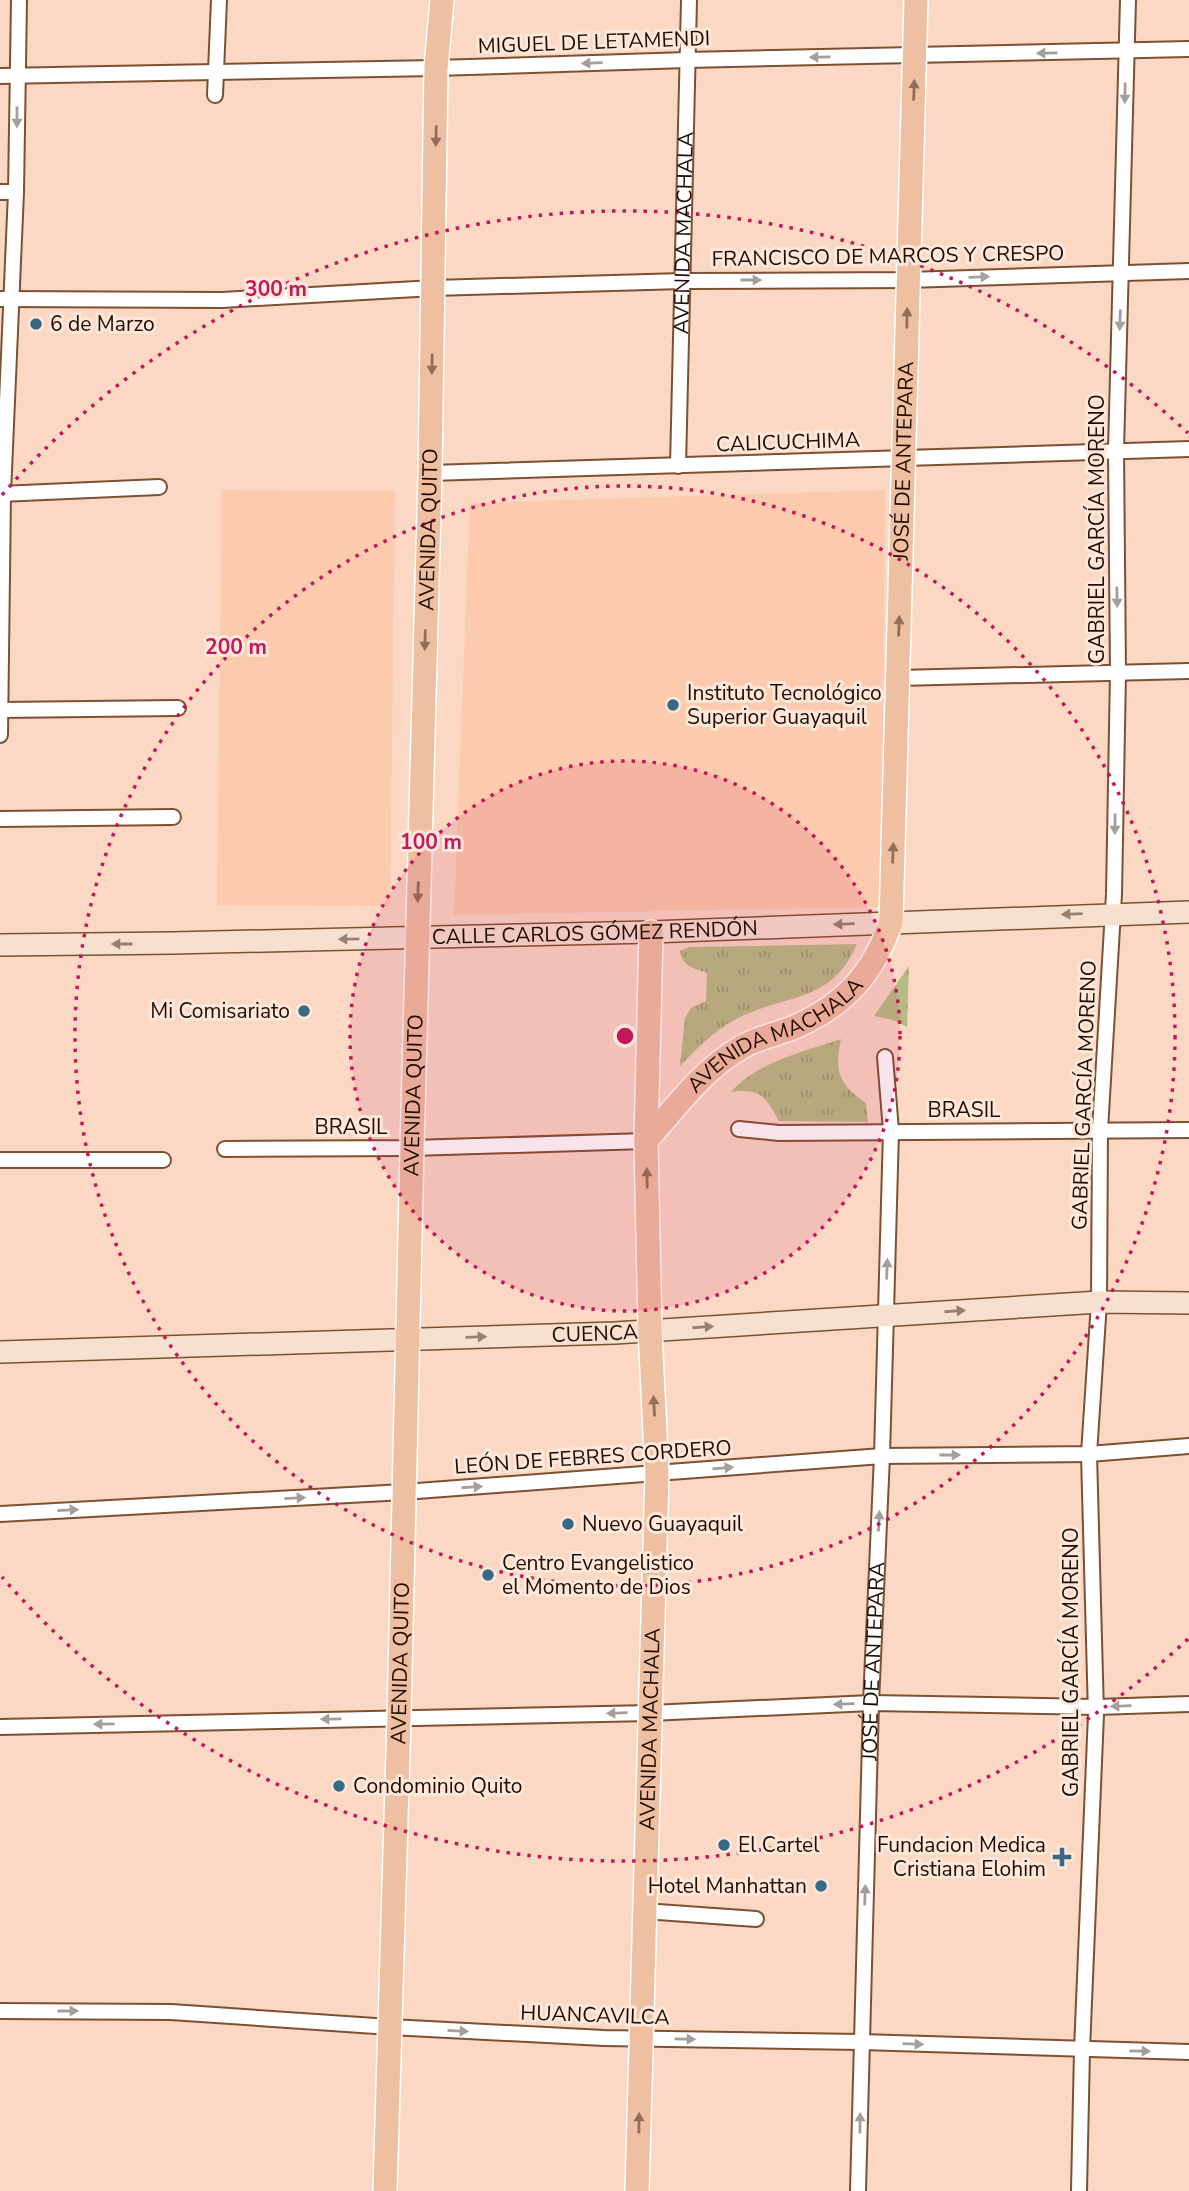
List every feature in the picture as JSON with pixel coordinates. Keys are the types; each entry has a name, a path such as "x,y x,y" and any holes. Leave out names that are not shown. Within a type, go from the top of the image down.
{"main road":[{"name":"AVENIDA QUITO","path":"385,2191 400,1718 430,473 436,68 442,0"},
{"name":"JOSÉ DE ANTEPARA","path":"891,922 916,0"},
{"name":"CALLE CARLOS GÓMEZ RENDÓN","path":"0,945 651,932 1189,912"},
{"name":"AVENIDA MACHALA","path":"646,1141 717,1064 743,1046 794,1027 825,1011 848,994 883,947 891,922"},
{"name":"AVENIDA MACHALA","path":"637,2191 657,1474 650,1331 646,1141 651,932"},
{"name":"CUENCA","path":"0,1353 650,1331 1099,1302 1189,1303"}],"street":[{"path":"0,735 6,299 16,192 19,0"},
{"path":"215,95 219,0"},
{"name":"AVENIDA MACHALA","path":"678,466 689,0"},
{"name":"GABRIEL GARCÍA MORENO","path":"1079,2191 1096,1707 1089,1454 1099,1302 1100,1130 1113,913 1118,673 1116,450 1128,0"},
{"name":"MIGUEL DE LETAMENDI","path":"0,76 1189,49"},
{"path":"0,192 16,192"},
{"name":"FRANCISCO DE MARCOS Y CRESPO","path":"6,299 222,300 434,288 683,281 908,280 1189,271"},
{"name":"CALICUCHIMA","path":"430,473 1189,449"},
{"path":"2,494 159,487"},
{"path":"898,677 1189,671"},
{"path":"0,710 178,708"},
{"path":"0,819 173,817"},
{"name":"JOSÉ DE ANTEPARA","path":"858,2191 870,1703 882,1456 891,1131 885,1056"},
{"name":"BRASIL","path":"739,1129 779,1133 1189,1130"},
{"name":"BRASIL","path":"225,1149 412,1148 646,1141"},
{"path":"0,1160 163,1160"},
{"name":"LEÓN DE FEBRES CORDERO","path":"0,1514 404,1492 882,1456 1089,1454 1189,1446"},
{"path":"0,1727 650,1713 870,1703 1096,1707 1189,1704"},
{"path":"644,1911 756,1919"},
{"name":"HUANCAVILCA","path":"0,2011 171,2012 390,2027 641,2039 861,2042 1189,2052"}],"shaded area":[{"path":"222,490 395,491 390,906 217,905"},
{"name":"Instituto Tecnológico Superior Guayaquil","path":"885,490 882,907 454,915 470,503"}],"green space":[{"path":"857,944 846,963 821,987 730,1022 707,1039 680,1066 685,1018 691,1008 706,1001 707,973 686,964 680,951 689,947"},
{"path":"909,966 907,1027 893,1020 874,1016"},
{"path":"841,1039 838,1060 841,1076 850,1090 866,1103 868,1122 779,1121 761,1096 749,1091 731,1092 742,1081 768,1065"}],"place":[{"name":"6 de Marzo","path":"36,324"},
{"name":"Instituto Tecnológico Superior Guayaquil","path":"673,705"},
{"name":"Mi Comisariato","path":"304,1011"},
{"name":"Nuevo Guayaquil","path":"568,1524"},
{"name":"Centro Evangelistico el Momento de Dios","path":"488,1575"},
{"name":"Condominio Quito","path":"339,1786"},
{"name":"El Cartel","path":"724,1845"},
{"name":"Fundacion Medica Cristiana Elohim","path":"1062,1857"},
{"name":"Hotel Manhattan","path":"821,1886"}]}
